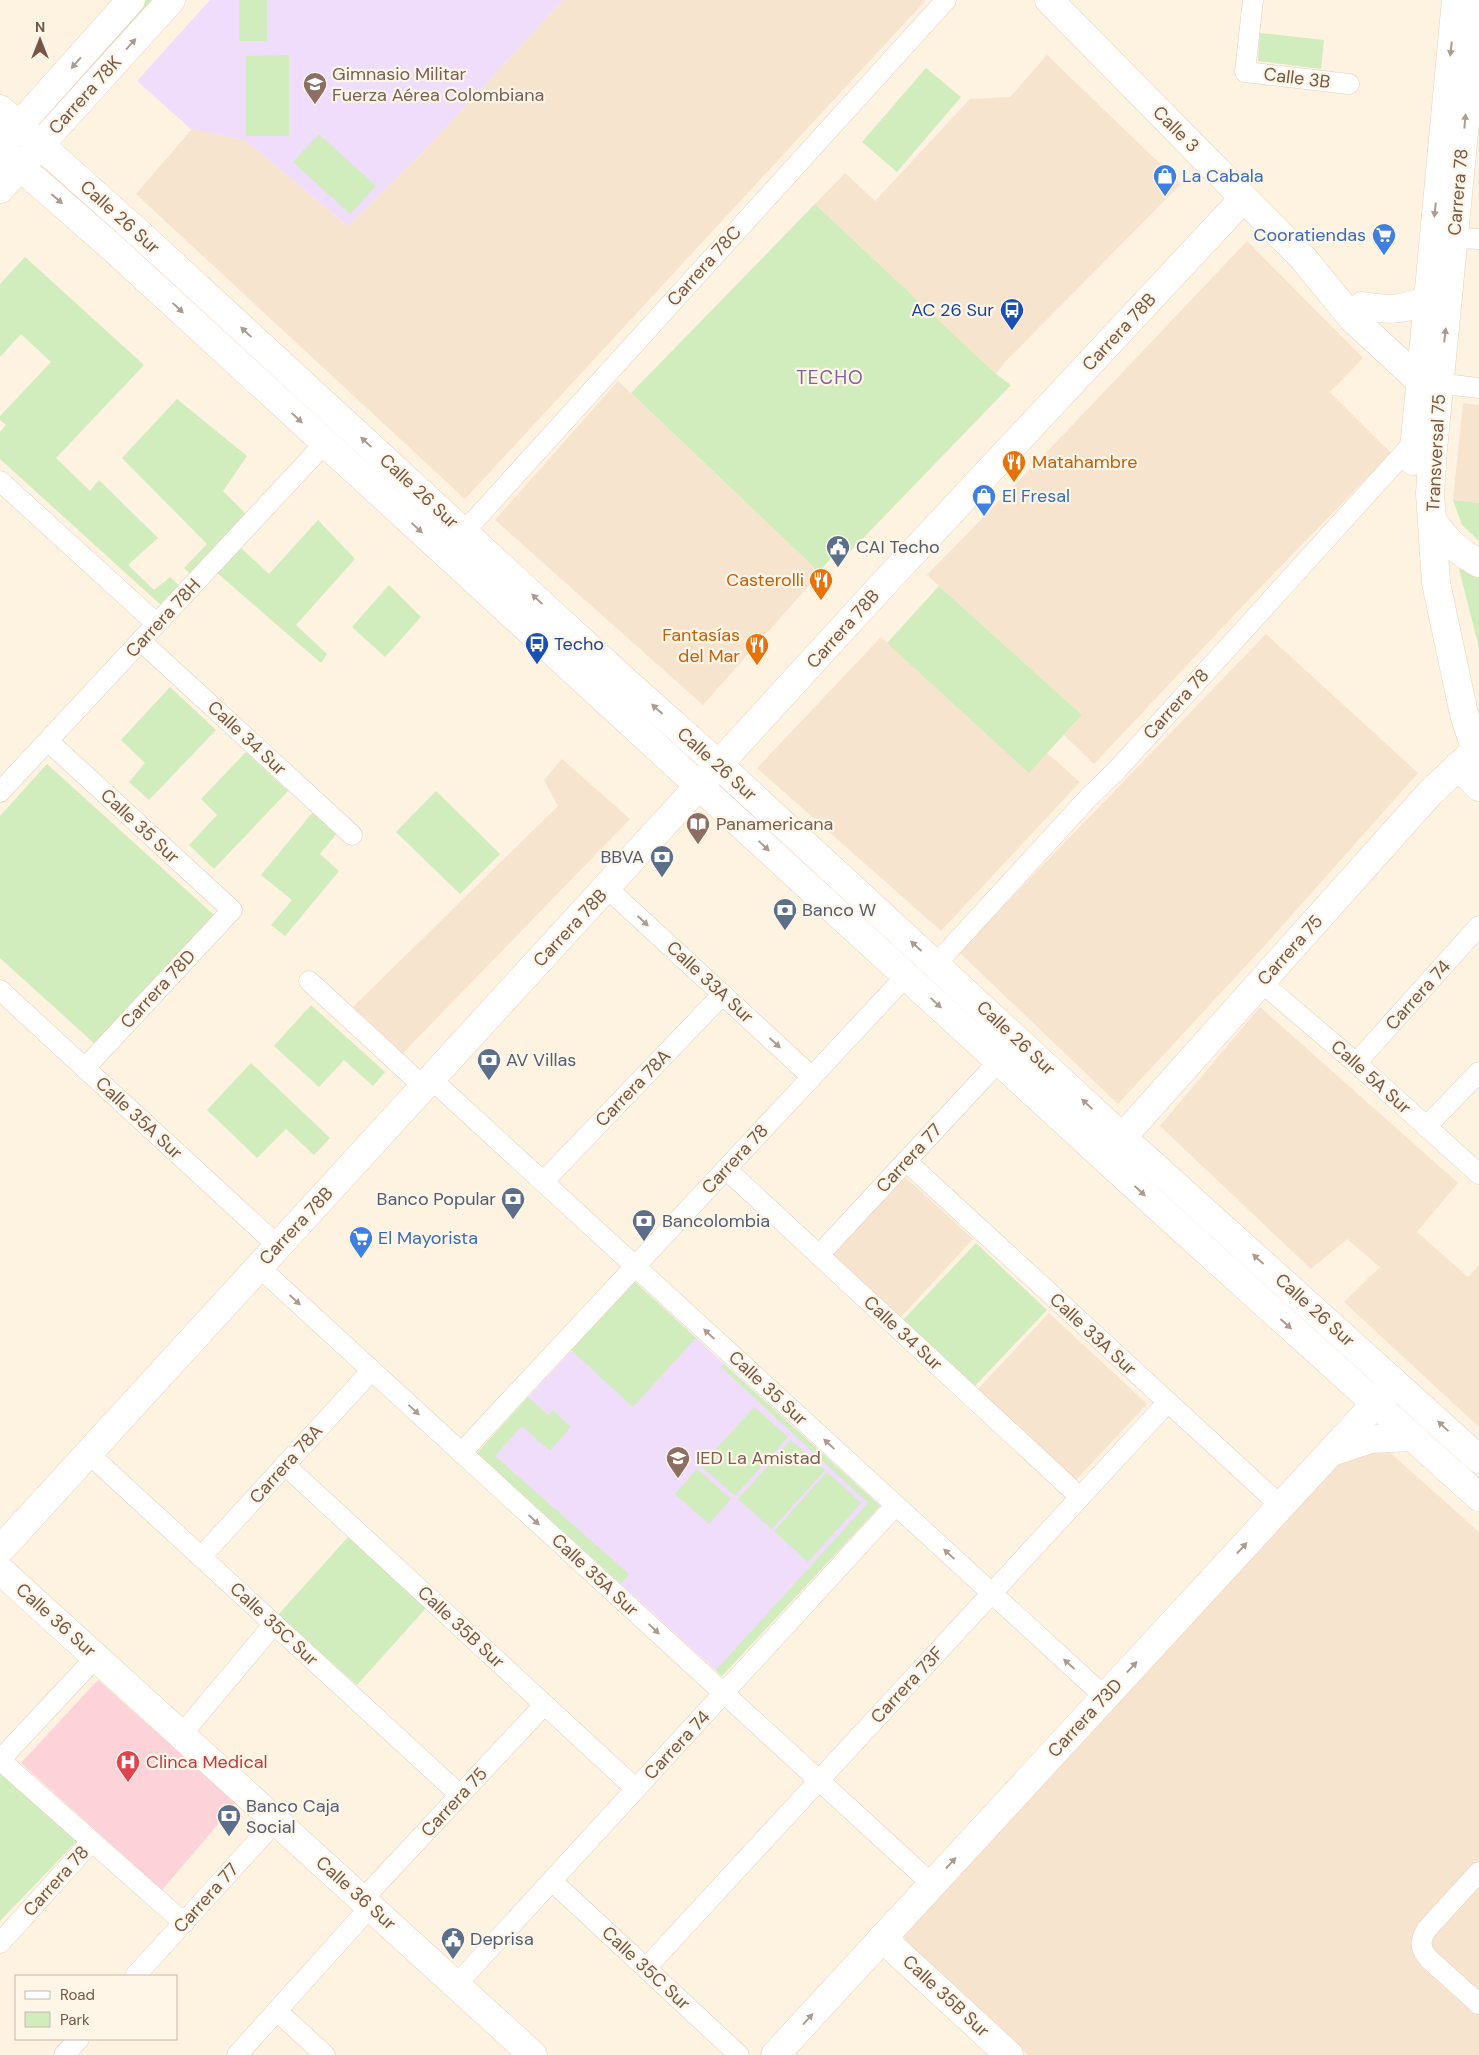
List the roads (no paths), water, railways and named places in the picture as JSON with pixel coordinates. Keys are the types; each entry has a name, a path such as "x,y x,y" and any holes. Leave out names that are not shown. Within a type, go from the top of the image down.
{"street":[{"name":"Carrera 78K","path":"0,148 10,118 132,0"},
{"name":"Carrera 78K","path":"0,189 171,0"},
{"name":"Carrera 78C","path":"464,532 946,0"},
{"name":"Calle 3","path":"1049,0 1303,258 1353,318 1427,377"},
{"name":"Calle 3B","path":"1253,0 1245,72 1349,84"},
{"name":"Carrera 78","path":"1427,377 1466,239 1468,6"},
{"name":"Carrera 78","path":"1427,377 1427,299 1468,6"},
{"name":"Calle 26 Sur","path":"10,118 142,236 1122,1137 1479,1460"},
{"name":"Calle 26 Sur","path":"0,148 115,250 1104,1158 1410,1437 1479,1497"},
{"name":"Carrera 78B","path":"0,1550 878,590 1244,198"},
{"name":"Calle 3","path":"1303,258 1362,306 1427,377"},
{"path":"1362,306 1408,308 1427,299"},
{"path":"1427,377 1479,388"},
{"name":"Transversal 75","path":"1427,377 1414,442 1412,492 1414,521 1419,545 1436,583"},
{"name":"Transversal 75","path":"1427,377 1436,583 1473,754"},
{"name":"Carrera 78","path":"936,964 1089,797 1116,771 1414,442"},
{"name":"Carrera 78H","path":"0,792 325,443"},
{"path":"0,481 157,624"},
{"path":"1432,520 1444,538 1455,549 1479,563"},
{"name":"Calle 34 Sur","path":"141,641 352,834"},
{"name":"Calle 35 Sur","path":"48,741 232,910"},
{"path":"1473,754 1479,787"},
{"name":"Carrera 75","path":"1104,1158 1430,793 1473,754"},
{"name":"Calle 33A Sur","path":"607,888 812,1077"},
{"name":"Carrera 78D","path":"85,1068 232,910"},
{"name":"Carrera 74","path":"1356,1063 1479,926"},
{"name":"Carrera 78","path":"461,1453 906,976"},
{"name":"Calle 35 Sur","path":"309,981 543,1182 1105,1697"},
{"name":"Calle 5A Sur","path":"1261,982 1356,1063 1479,1174"},
{"name":"Calle 35A Sur","path":"0,990 278,1246"},
{"name":"Carrera 78A","path":"543,1182 723,994"},
{"name":"Carrera 77","path":"819,1255 999,1061"},
{"path":"1426,1127 1479,1072"},
{"name":"Calle 33A Sur","path":"906,1161 1281,1506"},
{"name":"Calle 34 Sur","path":"726,1169 1080,1496"},
{"name":"Calle 35A Sur","path":"259,1267 932,1884"},
{"name":"Carrera 78A","path":"201,1557 372,1370"},
{"name":"Carrera 73D","path":"775,2055 1395,1382"},
{"name":"Carrera 73F","path":"646,1968 1168,1402"},
{"path":"1330,1452 1370,1439 1410,1437"},
{"name":"Calle 35C Sur","path":"88,1453 460,1795"},
{"name":"Calle 35B Sur","path":"285,1465 636,1789"},
{"name":"Carrera 74","path":"457,1984 896,1506"},
{"name":"Calle 36 Sur","path":"0,1570 533,2055"},
{"path":"182,1734 274,1624"},
{"path":"96,1657 0,1760 184,1923"},
{"name":"Carrera 75","path":"237,2055 277,2011 460,1795 544,1704"},
{"name":"Carrera 77","path":"136,1975 276,1821"},
{"name":"Carrera 78","path":"0,1943 92,1841"},
{"path":"1479,1872 1427,1929 1422,1937 1421,1945 1423,1952 1429,1960 1479,2004"},
{"name":"Calle 35C Sur","path":"552,1881 739,2055"},
{"name":"Calle 35B Sur","path":"882,1938 1009,2055"},
{"path":"277,2011 325,2055"},
{"path":"64,2055 78,2040"}],"place":[{"name":"Gimnasio Militar Fuerza Aérea Colombiana","path":"315,105"},
{"name":"La Cabala","path":"1165,197"},
{"name":"Cooratiendas","path":"1384,256"},
{"name":"AC 26 Sur","path":"1012,331"},
{"name":"Matahambre","path":"1014,483"},
{"name":"El Fresal","path":"984,517"},
{"name":"CAI Techo","path":"838,568"},
{"name":"Casterolli","path":"821,601"},
{"name":"Techo","path":"537,665"},
{"name":"Fantasías del Mar","path":"757,666"},
{"name":"Panamericana","path":"698,845"},
{"name":"BBVA","path":"662,878"},
{"name":"Banco W","path":"785,931"},
{"name":"AV Villas","path":"489,1081"},
{"name":"Banco Popular","path":"513,1220"},
{"name":"Bancolombia","path":"644,1242"},
{"name":"El Mayorista","path":"361,1259"},
{"name":"IED La Amistad","path":"678,1479"},
{"name":"Clinca Medical","path":"128,1783"},
{"name":"Banco Caja Social","path":"229,1837"},
{"name":"Deprisa","path":"453,1960"}],"district":[{"name":"TECHO","path":"830,377"}]}
